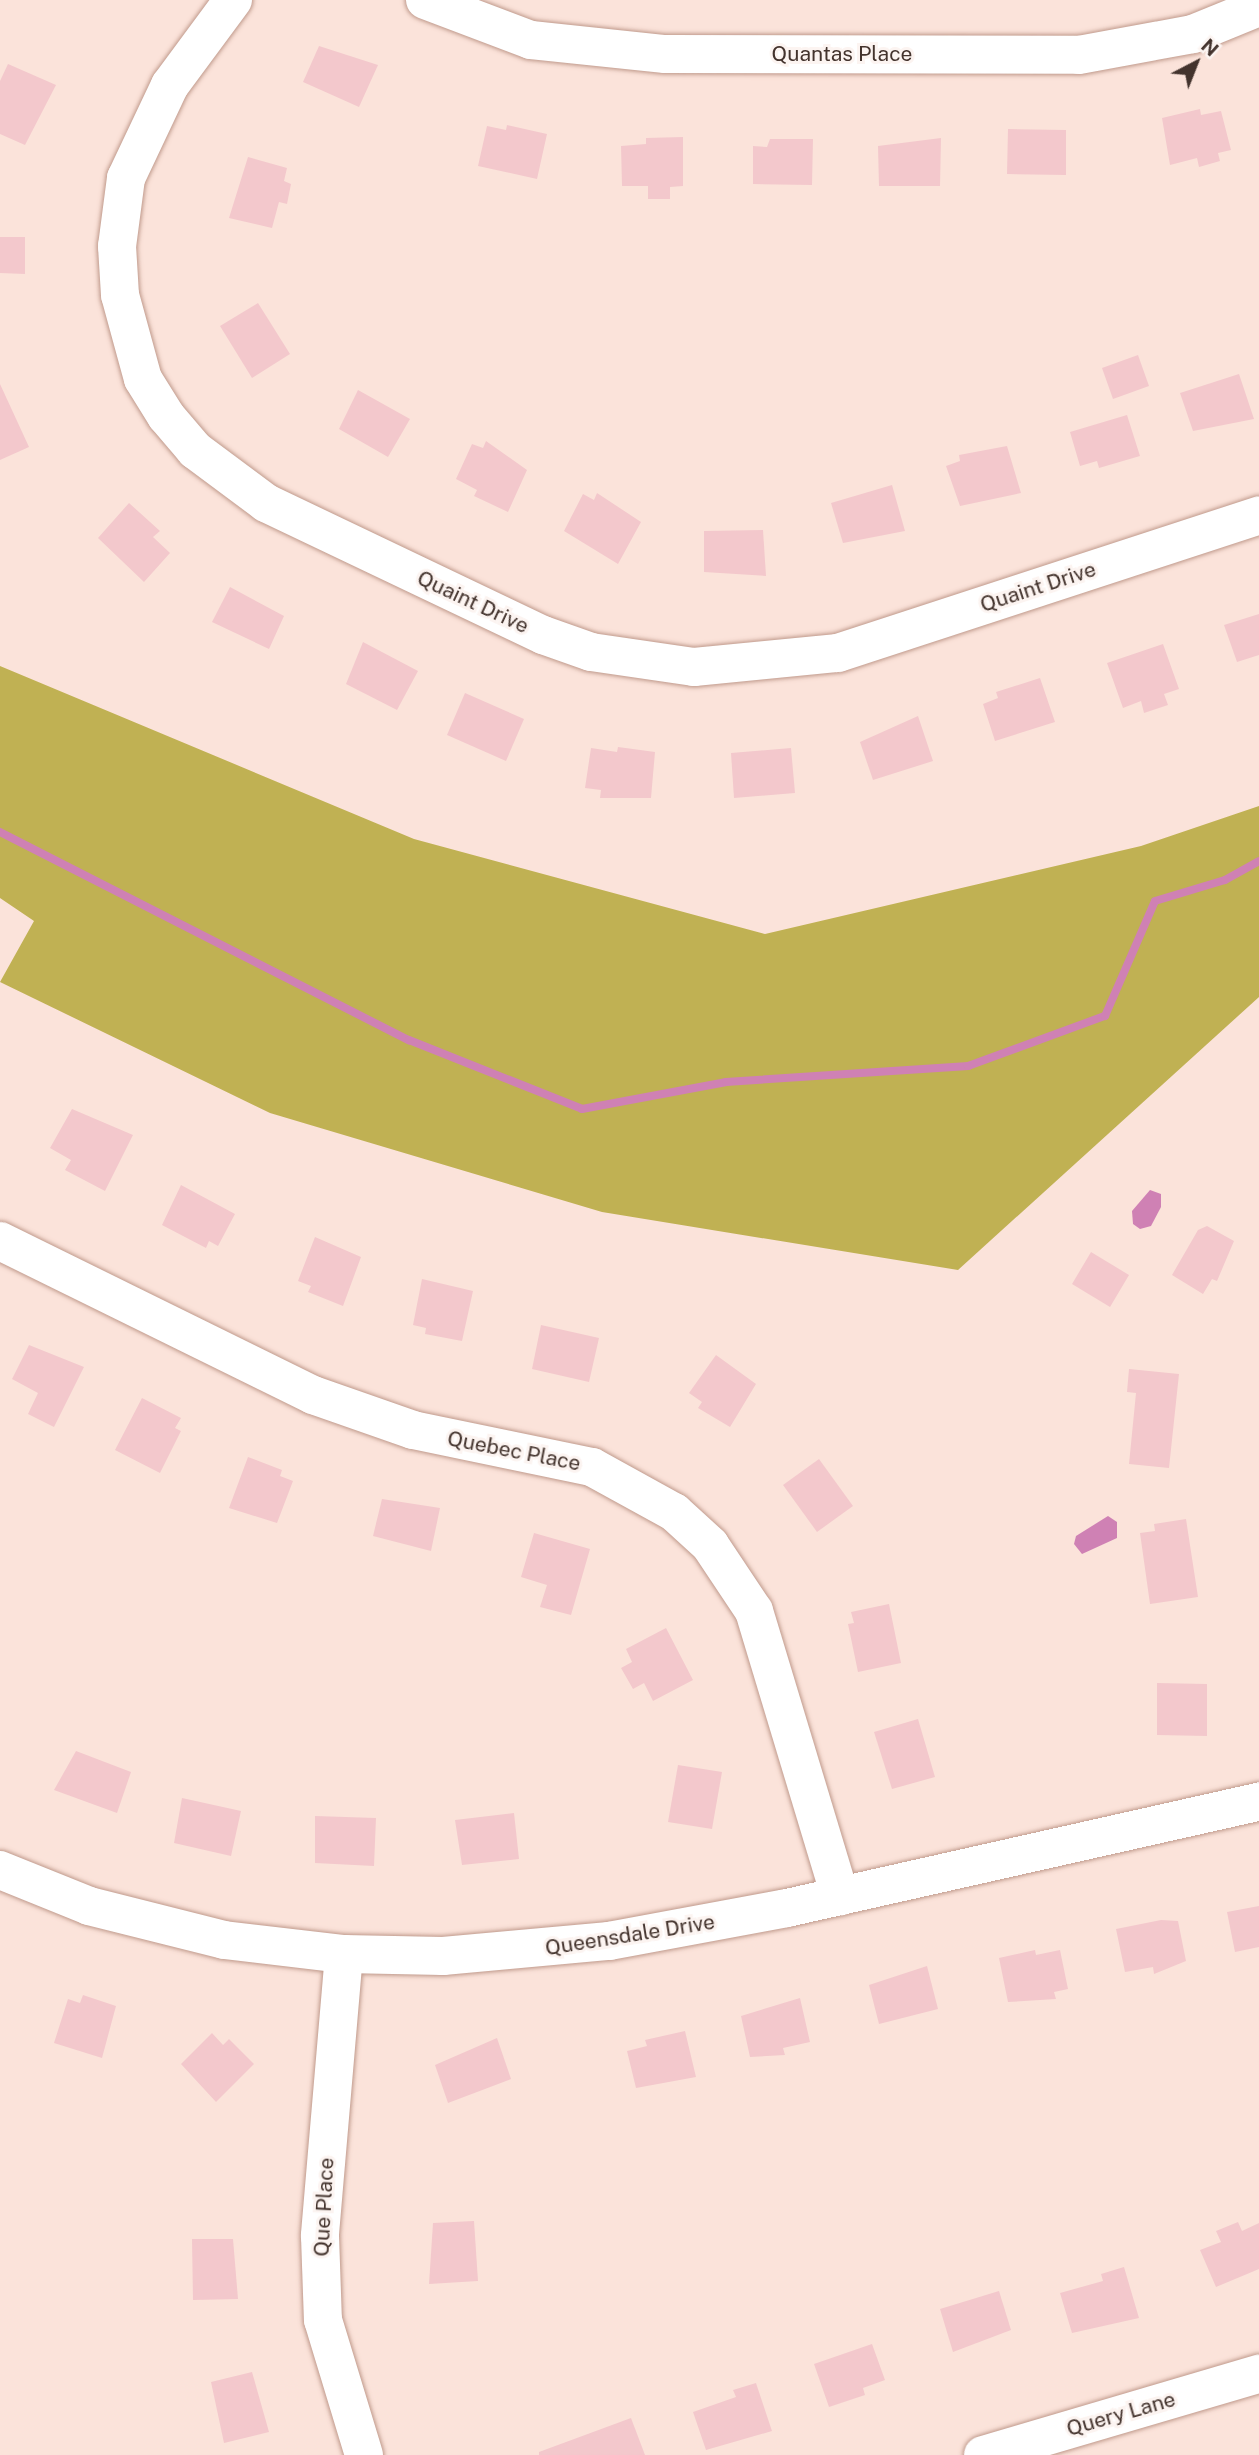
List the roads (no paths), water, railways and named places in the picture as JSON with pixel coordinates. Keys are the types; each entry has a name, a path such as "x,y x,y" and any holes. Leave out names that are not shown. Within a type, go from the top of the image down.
{"street":[{"name":"Quaint Drive","path":"233,0 170,85 126,178 117,246 120,295 143,379 166,416 204,458 266,503 543,635 604,654 694,667 838,653 1259,515"},
{"name":"Quantas Place","path":"425,0 531,40 665,54 1079,55 1193,34 1259,7"},
{"name":"Quebec Place","path":"0,1241 313,1395 413,1430 593,1467 674,1512 710,1545 754,1611 841,1896"},
{"name":"Queensdale Drive","path":"0,1870 89,1906 164,1927 344,1954 443,1956 548,1949 841,1896 1259,1802"},
{"name":"Que Place","path":"344,1954 320,2236 323,2320 364,2455"},
{"name":"Query Lane","path":"983,2455 1259,2374"}],"waterway":[{"path":"0,832 409,1040 582,1109 726,1082 968,1066 1105,1016 1155,901 1225,880 1259,861"}]}
